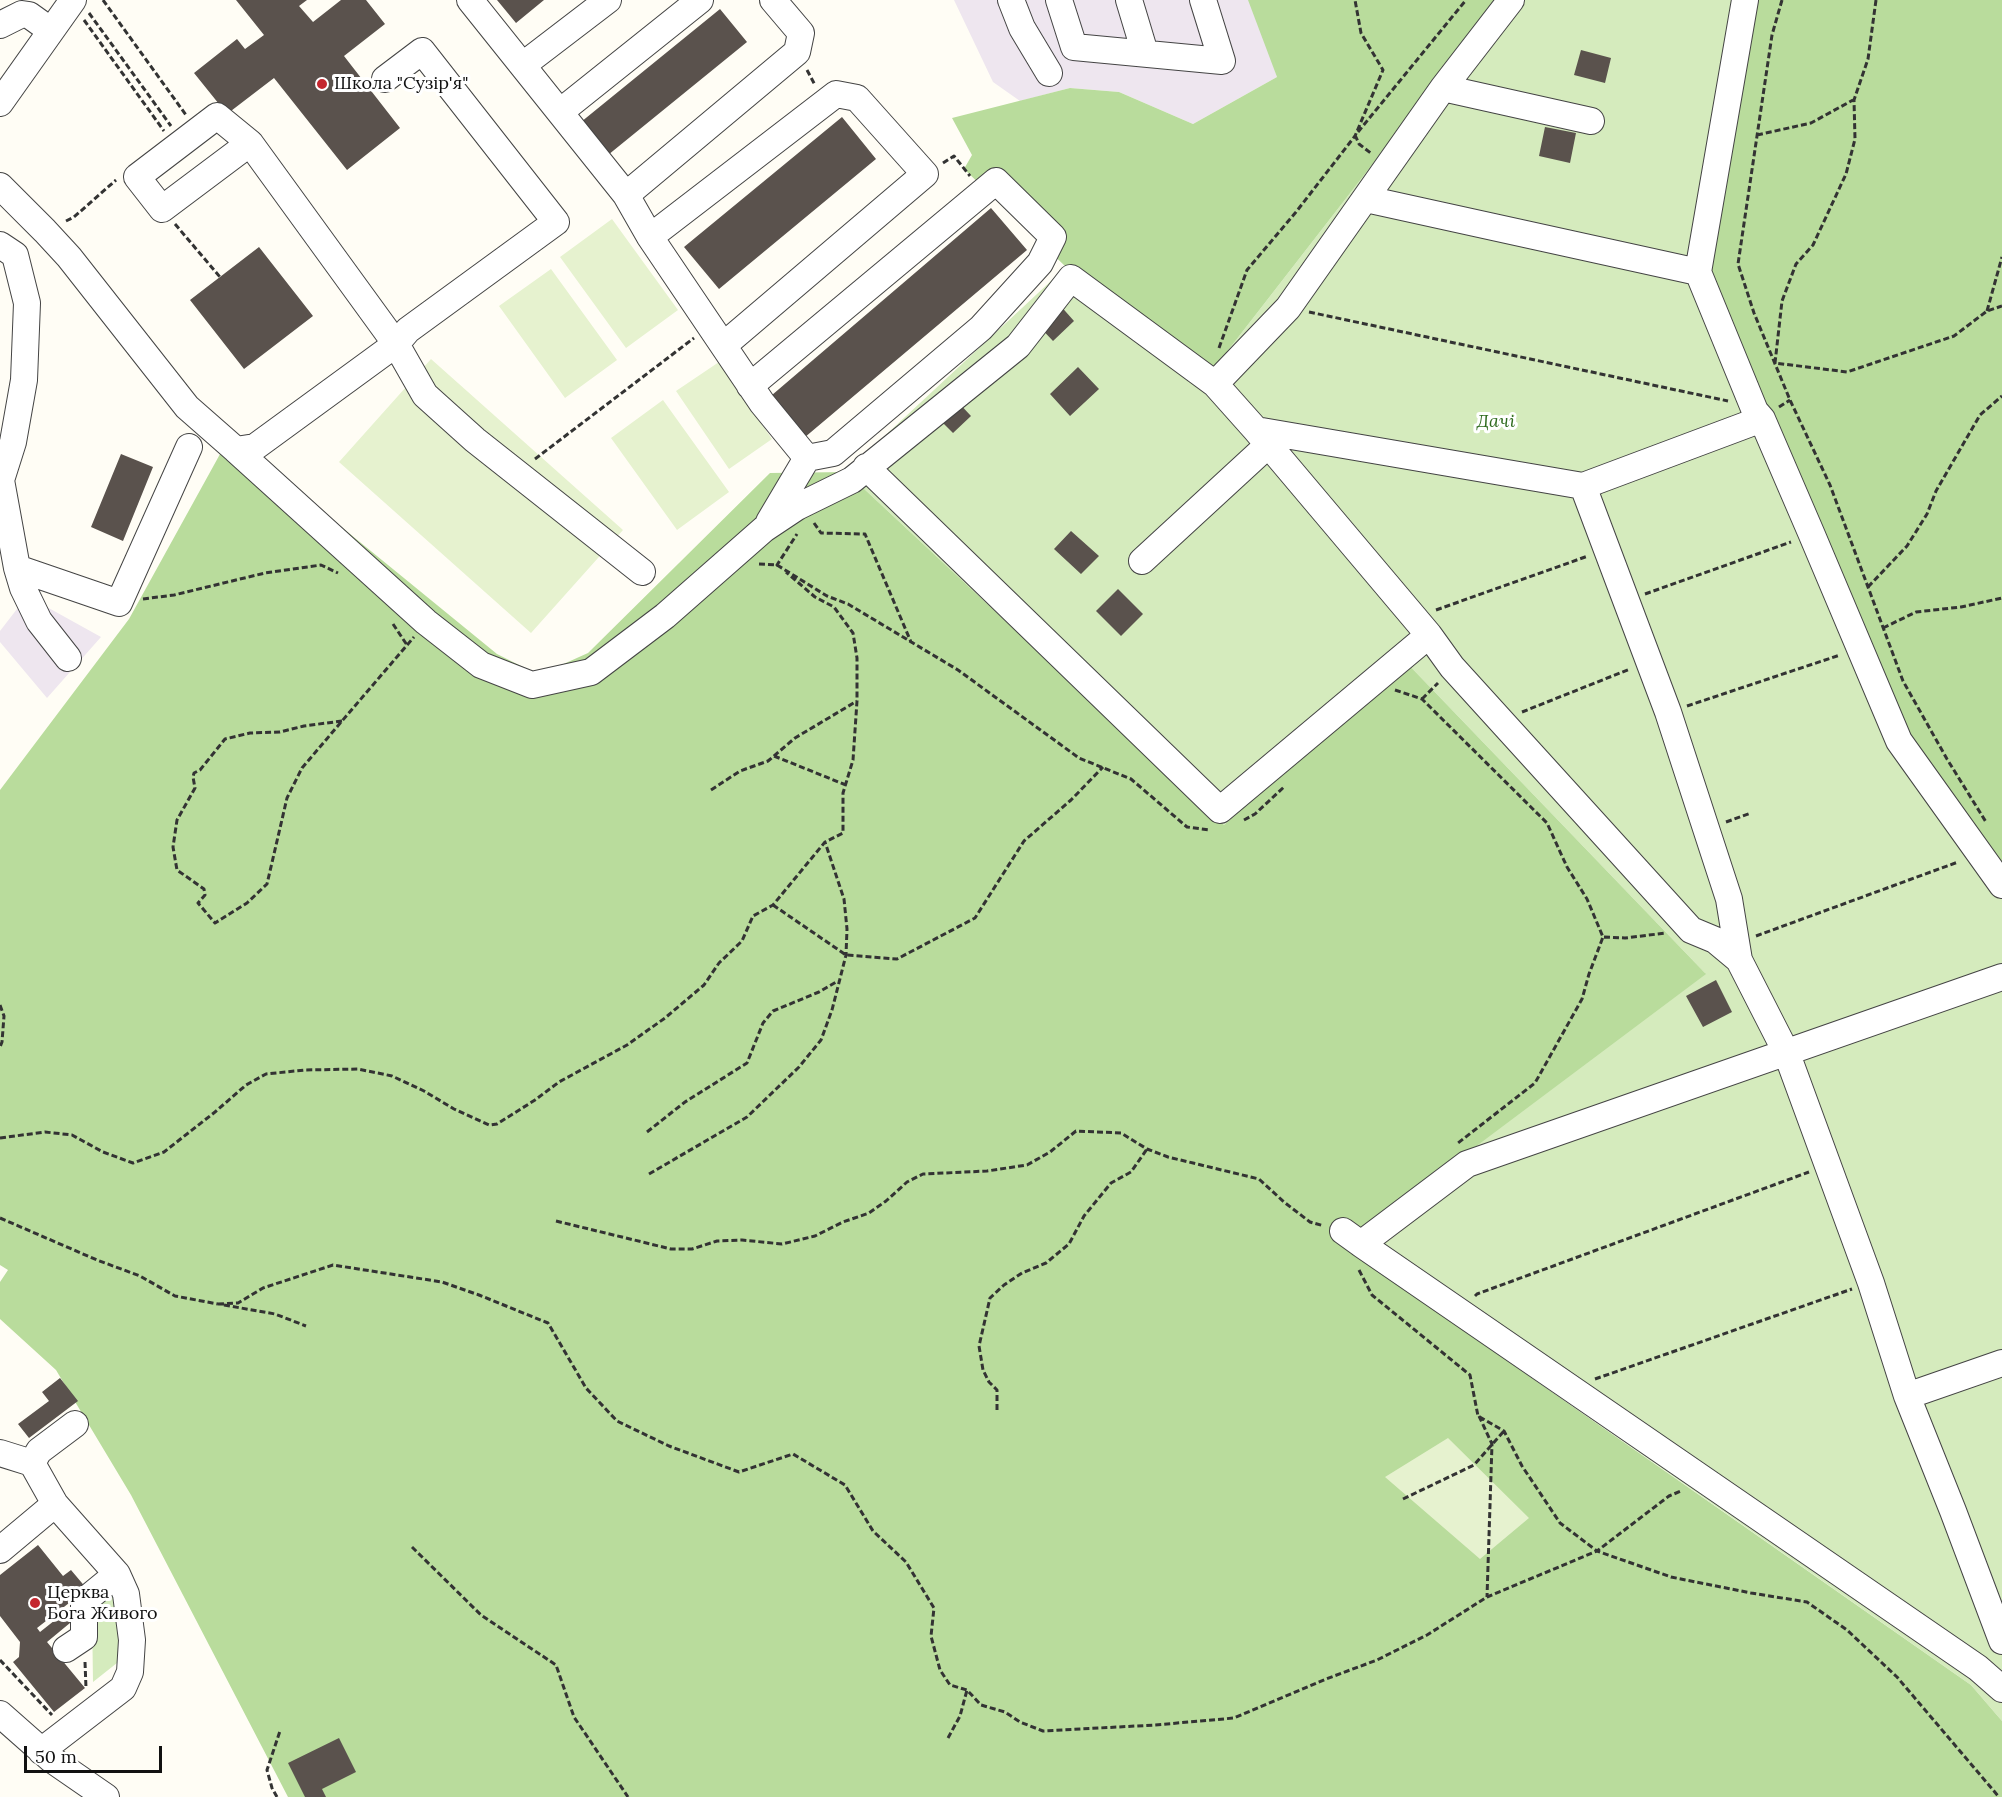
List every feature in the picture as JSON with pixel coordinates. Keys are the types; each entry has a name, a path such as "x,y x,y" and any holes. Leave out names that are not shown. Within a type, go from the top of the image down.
{"street":[{"path":"470,0 626,195 650,237 750,386 807,458"},
{"path":"523,65 608,0"},
{"path":"560,112 700,0"},
{"path":"626,195 797,52 801,33 773,0"},
{"path":"1011,0 1022,28 1049,73"},
{"path":"1059,0 1074,47 1222,62 1203,0"},
{"path":"1129,0 1145,53"},
{"path":"1215,384 1288,308 1443,88 1511,0"},
{"path":"1744,0 1698,272 1899,741 2002,885"},
{"path":"0,103 51,30 77,4"},
{"path":"0,25 22,14 29,15 51,30"},
{"path":"246,449 396,344 408,330 556,222 422,51 385,79"},
{"path":"1443,88 1591,121"},
{"path":"650,237 836,94 857,98 925,174 724,345"},
{"path":"250,143 162,209 137,177 217,116 250,143 396,344 425,395 475,440 642,572"},
{"path":"750,386 996,181 1053,237 1040,263 981,328 832,453 807,458 764,529"},
{"path":"0,186 69,257 187,407 246,449 426,622 481,665 532,685 591,672 665,616 764,529 810,507 859,474 1018,346 1071,278 1215,384 1421,626 1452,668 1691,930 1738,952"},
{"path":"1366,199 1698,272"},
{"path":"0,245 15,255 27,303 24,380 13,442 1,482 17,568 23,588 39,621 68,658"},
{"path":"1262,437 1583,486 1759,415"},
{"path":"1142,561 1262,437"},
{"path":"17,568 119,603 189,447"},
{"path":"859,474 1220,810 1421,626"},
{"path":"1583,486 1668,712 1729,899 1738,952 1787,1054 1871,1282 1906,1396 1999,1627"},
{"path":"2002,977 1467,1164 1354,1248 1462,1314 1978,1668 2002,1689"},
{"path":"1906,1396 2002,1363"},
{"path":"32,1463 39,1451 75,1425"},
{"path":"0,1453 32,1463 55,1504 117,1574 126,1594 132,1640 130,1672 123,1688 41,1751"},
{"path":"0,1550 55,1504"},
{"path":"75,1643 84,1601 117,1574"},
{"path":"0,1714 41,1751 106,1797"}],"path":[{"path":"103,0 185,140"},
{"path":"1355,0 1361,33 1383,70 1355,136 1359,144 1387,166"},
{"path":"1219,348 1247,270 1466,0"},
{"path":"1782,0 1772,35 1738,264 1774,363 1830,485 1903,681 1991,830"},
{"path":"1774,363 1782,301 1796,264 1813,245 1846,174 1854,139 1854,100 1868,59 1876,0"},
{"path":"77,4 185,140"},
{"path":"77,4 185,140"},
{"path":"797,52 825,102"},
{"path":"1757,135 1811,123 1854,100"},
{"path":"925,174 954,156 983,192"},
{"path":"162,209 220,277"},
{"path":"1987,311 2002,257"},
{"path":"1774,363 1847,372 1954,336 1987,311 2002,306"},
{"path":"1288,308 1730,402 1759,415"},
{"path":"517,473 700,333"},
{"path":"1868,586 1907,546 1980,416 2002,396"},
{"path":"777,565 810,507"},
{"path":"810,507 821,533 865,534 912,644"},
{"path":"1626,600 1812,535"},
{"path":"1421,626 1606,549"},
{"path":"727,562 777,565 827,596 848,604 957,670 1079,758 1131,778 1187,827 1215,830"},
{"path":"119,603 174,595 265,573 321,565 345,576"},
{"path":"0,1138 45,1132 72,1136 103,1152 134,1163 164,1152 246,1085 266,1074 358,1068 392,1076 424,1090 454,1109 489,1125 497,1124 559,1082 627,1045 665,1018 704,985 719,963 742,940 753,916 773,905 825,842 843,833 842,809 853,760 857,701 857,658 854,633 834,607 815,597 777,565"},
{"path":"1883,628 1916,612 1961,607 2002,598"},
{"path":"390,618 407,645"},
{"path":"342,721 280,732 250,733 225,739 200,770 194,773 195,788 177,820 173,847 177,870 204,889 205,895 198,903 215,923 247,903 267,884 287,798 302,768 407,645 426,622"},
{"path":"1668,712 1860,648"},
{"path":"1501,720 1649,661"},
{"path":"1393,690 1422,699 1547,823 1567,867 1587,900 1603,937 1582,999 1534,1083 1450,1149"},
{"path":"711,790 740,771 768,761 795,738 857,701"},
{"path":"774,756 846,785"},
{"path":"773,905 846,955 897,959 975,918 1024,841 1071,800 1103,767"},
{"path":"1239,823 1255,814 1289,783"},
{"path":"649,1174 747,1117 793,1074 821,1040 832,1010 846,955 847,929 844,899 825,842"},
{"path":"1738,952 1981,854"},
{"path":"1603,937 1625,938 1691,930"},
{"path":"647,1132 686,1102 747,1063 762,1023 773,1011 819,992 838,981"},
{"path":"0,1005 4,1016 0,1047"},
{"path":"556,1221 671,1249 692,1249 717,1241 742,1240 782,1244 815,1236 843,1222 869,1213 907,1182 923,1174 987,1171 1027,1165 1050,1152 1076,1131 1121,1133 1147,1149 1168,1157 1260,1179 1310,1222 1354,1248 1372,1294 1470,1375 1478,1416 1492,1444 1487,1597"},
{"path":"997,1410 997,1390 983,1370 979,1346 990,1298 1004,1285 1022,1273 1046,1263 1069,1244 1084,1215 1111,1183 1131,1172 1147,1149"},
{"path":"1462,1314 1477,1294 1827,1166"},
{"path":"0,1218 140,1276 175,1296 275,1314 306,1326"},
{"path":"218,1304 238,1303 263,1288 333,1265 442,1282 548,1323 586,1388 617,1421 669,1446 739,1472 794,1454 845,1485 873,1531 906,1562 934,1608 931,1636 940,1670 950,1685 967,1690 981,1705 1005,1712 1020,1722 1043,1731 1234,1718 1377,1660 1427,1635 1487,1597 1596,1551 1669,1496"},
{"path":"1570,1388 1871,1282"},
{"path":"1478,1416 1504,1431 1522,1466 1560,1523 1596,1551 1671,1577 1807,1602 1847,1630 1898,1677 2000,1797"},
{"path":"1403,1499 1474,1465 1504,1431"},
{"path":"412,1547 480,1615 556,1665 574,1717 628,1797"},
{"path":"75,1643 87,1687 83,1692"},
{"path":"0,1660 53,1717 61,1710"},
{"path":"0,1670 5,1665"},
{"path":"948,1738 960,1716 967,1690"},
{"path":"277,1797 267,1770 280,1731"}],"shaded area":[{"path":"954,0 1252,0 1277,77 1193,124 1119,92 1070,88 1020,101 993,82"},
{"path":"27,596 101,637 47,698 0,642 0,631"}],"green space":[{"path":"1248,0 1500,0 1212,371 1066,267 964,169 972,155 952,118 1070,88 1119,92 1193,124 1277,77"},
{"name":"Дачі","path":"1500,0 1755,0 2002,879 2002,1721 1971,1685 1343,1245 1705,973 1405,661 1224,825 846,472 1066,267 1212,371"},
{"path":"1755,0 2002,0 2002,879 1903,741 1711,273"},
{"path":"612,219 678,310 626,348 560,257"},
{"path":"551,269 617,360 565,398 499,306"},
{"path":"431,359 623,530 531,633 339,462"},
{"path":"719,362 772,439 729,469 676,391"},
{"path":"663,400 729,492 677,530 611,438"},
{"path":"230,436 497,654 539,675 588,653 770,473 846,472 1224,825 1405,661 1706,974 1343,1246 1971,1685 2002,1721 2002,1797 288,1797 131,1495 56,1370 0,1319 0,1282 8,1270 0,1265 0,790 129,619"},
{"path":"1448,1438 1529,1518 1480,1559 1385,1477"},
{"path":"112,1593 119,1608 122,1659 93,1682 92,1613"}],"building":[{"name":"Школа \"Сузір'я\"","path":"236,0 307,0 299,6 313,22 341,0 366,0 385,24 344,56 400,128 347,170 274,78 227,114 194,73 237,39 245,49 264,35"},
{"path":"497,0 544,0 516,23"},
{"path":"720,9 747,42 608,155 581,122"},
{"path":"1581,50 1611,58 1605,83 1574,75"},
{"path":"842,117 876,159 719,289 684,247"},
{"path":"1545,127 1576,133 1570,163 1539,156"},
{"path":"991,208 1027,250 798,443 765,401"},
{"path":"259,247 313,316 244,369 190,300"},
{"path":"1058,303 1074,321 1053,341 1036,323"},
{"path":"1078,367 1099,389 1070,416 1050,394"},
{"path":"956,400 971,416 953,433 937,417"},
{"path":"121,454 153,467 123,541 91,527"},
{"path":"1071,531 1099,556 1081,574 1054,549"},
{"path":"1118,589 1143,614 1121,636 1096,611"},
{"path":"1716,980 1732,1012 1703,1027 1686,996"},
{"path":"60,1378 78,1401 29,1438 18,1424 49,1401 42,1392"},
{"path":"38,1545 63,1576 71,1570 87,1589 37,1628 40,1632 69,1609 76,1618 47,1642 85,1688 54,1712 13,1662 19,1657 20,1642 0,1616 0,1575"},
{"path":"339,1738 356,1772 322,1789 326,1797 305,1797 288,1763"}],"place":[{"name":"Школа \"Сузір'я\"","path":"322,84"},
{"name":"Церква Бога Живого","path":"35,1603"}]}
